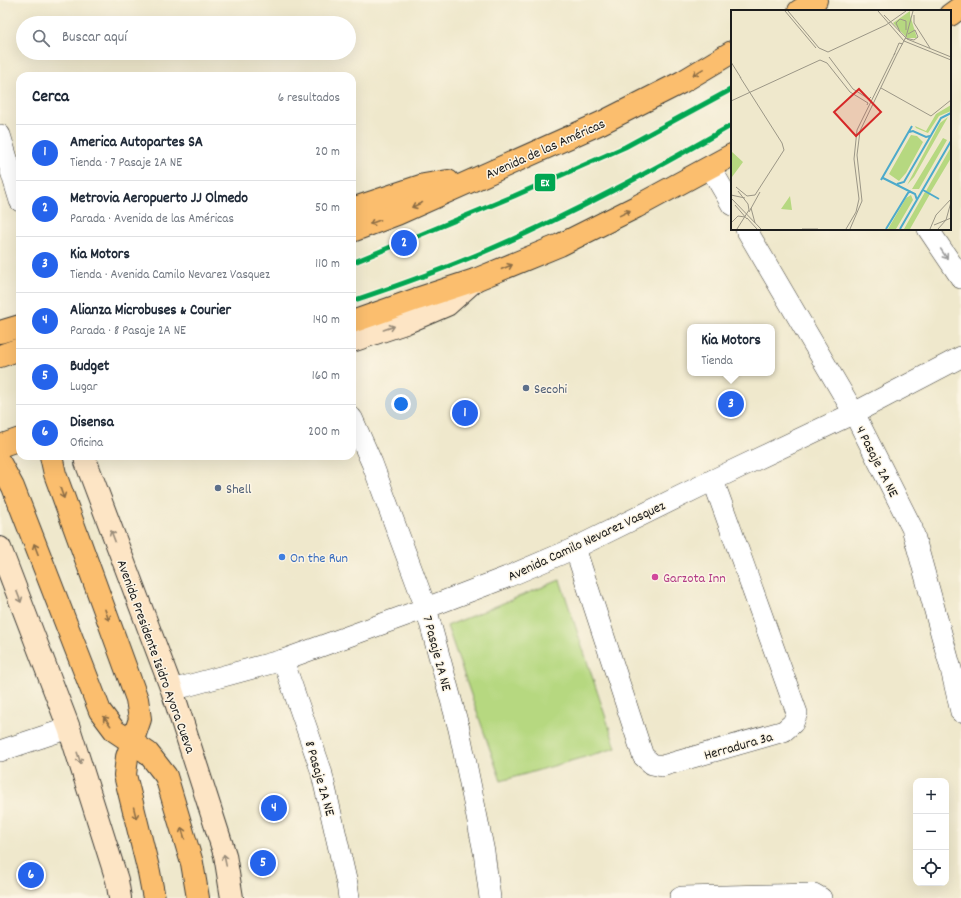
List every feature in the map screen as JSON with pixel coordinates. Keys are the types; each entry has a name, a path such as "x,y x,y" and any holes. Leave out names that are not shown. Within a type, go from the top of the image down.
{"main road":[{"path":"801,10 816,0"},
{"name":"Avenida de las Américas","path":"356,230 398,214 601,123 682,82 731,53"},
{"path":"356,321 418,298 475,280 560,245 636,207 731,156"},
{"path":"356,208 424,185 481,176"},
{"path":"356,340 405,323 447,305 475,280"},
{"path":"0,332 16,327"},
{"path":"0,356 16,350"},
{"path":"0,446 16,440"},
{"path":"52,460 55,474 138,699 140,719 127,757 126,775 154,898"},
{"name":"Avenida Presidente Isidro Ayora Cueva","path":"85,460 172,690 224,855 232,898"},
{"path":"0,463 13,487 100,711 115,731 148,753 166,776 192,863 198,898"},
{"path":"0,548 69,728 117,880 120,898"}],"street":[{"path":"0,135 16,188"},
{"path":"710,167 731,203"},
{"name":"4 Pasaje 2A NE","path":"747,230 854,414 912,528 961,712"},
{"path":"929,230 961,278"},
{"name":"Avenida Camilo Nevarez Vasquez","path":"172,690 283,660 507,577 575,548 713,480 854,414 961,357"},
{"name":"7 Pasaje 2A NE","path":"356,427 372,463 426,608 460,729 484,852 490,898"},
{"name":"Herradura 3a","path":"575,548 643,756 652,764 662,766 784,731 793,724 798,712 713,480"},
{"name":"8 Pasaje 2A NE","path":"283,660 321,770 349,898"},
{"path":"0,752 69,728"},
{"path":"680,898 814,894 821,898"}],"green space":[{"path":"560,580 616,748 501,781 447,626"}],"transit line":[{"name":"EX","path":"356,261 514,196 625,147 731,90"},
{"name":"EX","path":"356,300 403,284 469,258 549,223 611,192 731,126"}],"place":[{"name":"Metrovia Aeropuerto JJ Olmedo","path":"404,243"},
{"name":"Secohi","path":"526,388"},
{"name":"Kia Motors","path":"731,404"},
{"name":"America Autopartes SA","path":"465,413"},
{"name":"Shell","path":"218,488"},
{"name":"On the Run","path":"282,557"},
{"name":"Garzota Inn","path":"655,577"},
{"name":"Alianza Microbuses & Courier","path":"274,808"},
{"name":"Budget","path":"263,863"},
{"name":"Disensa","path":"31,875"}]}
